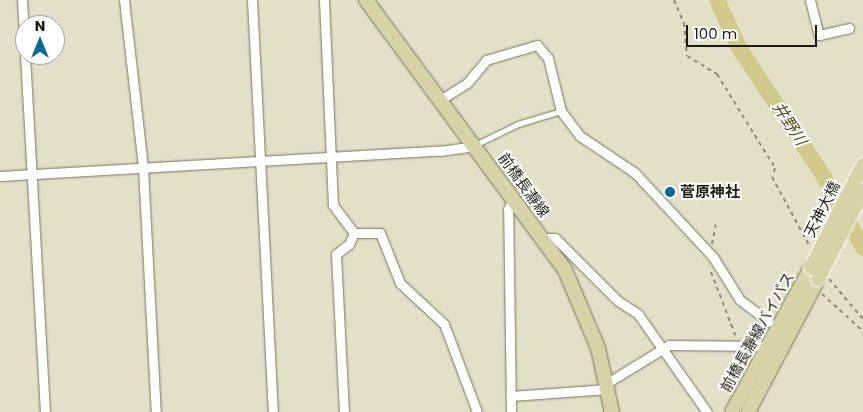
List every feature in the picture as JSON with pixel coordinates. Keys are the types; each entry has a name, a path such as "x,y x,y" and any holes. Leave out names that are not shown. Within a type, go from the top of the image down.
{"main road":[{"name":"前橋長瀞線","path":"366,0 514,197 542,238 586,312 608,386 612,412"},
{"name":"天神大橋","path":"818,277 863,165"},
{"name":"天神大橋","path":"818,277 863,191"},
{"name":"前橋長瀞線バイパス","path":"732,412 768,346 818,277"},
{"name":"前橋長瀞線バイパス","path":"748,412 818,277"}],"street":[{"path":"22,0 23,15"},
{"path":"124,0 143,168 156,412"},
{"path":"252,0 273,412"},
{"path":"324,0 330,158 334,209 347,219 354,232"},
{"path":"810,0 819,36 849,28"},
{"path":"440,100 467,83 486,60 532,44 548,58 561,111 580,136 634,173 713,257 740,300 769,322"},
{"path":"26,65 45,412"},
{"path":"0,176 330,158 474,146"},
{"path":"511,412 508,209 514,197"},
{"path":"344,412 336,254 349,244 354,232"},
{"path":"354,232 380,233 400,283 444,324 477,412"},
{"path":"542,238 555,238 618,301 638,314 707,412"},
{"path":"512,396 608,386 669,345 768,346"}],"lane":[{"path":"474,146 518,124 561,111"}],"path":[{"path":"674,0 684,22 688,56 718,74 775,168 772,177 811,250"},
{"path":"818,277 863,319"},
{"path":"818,277 863,331"}],"waterway":[{"name":"井野川","path":"717,0 740,49 824,177 863,248"}],"place":[{"name":"菅原神社","path":"670,192"}]}
